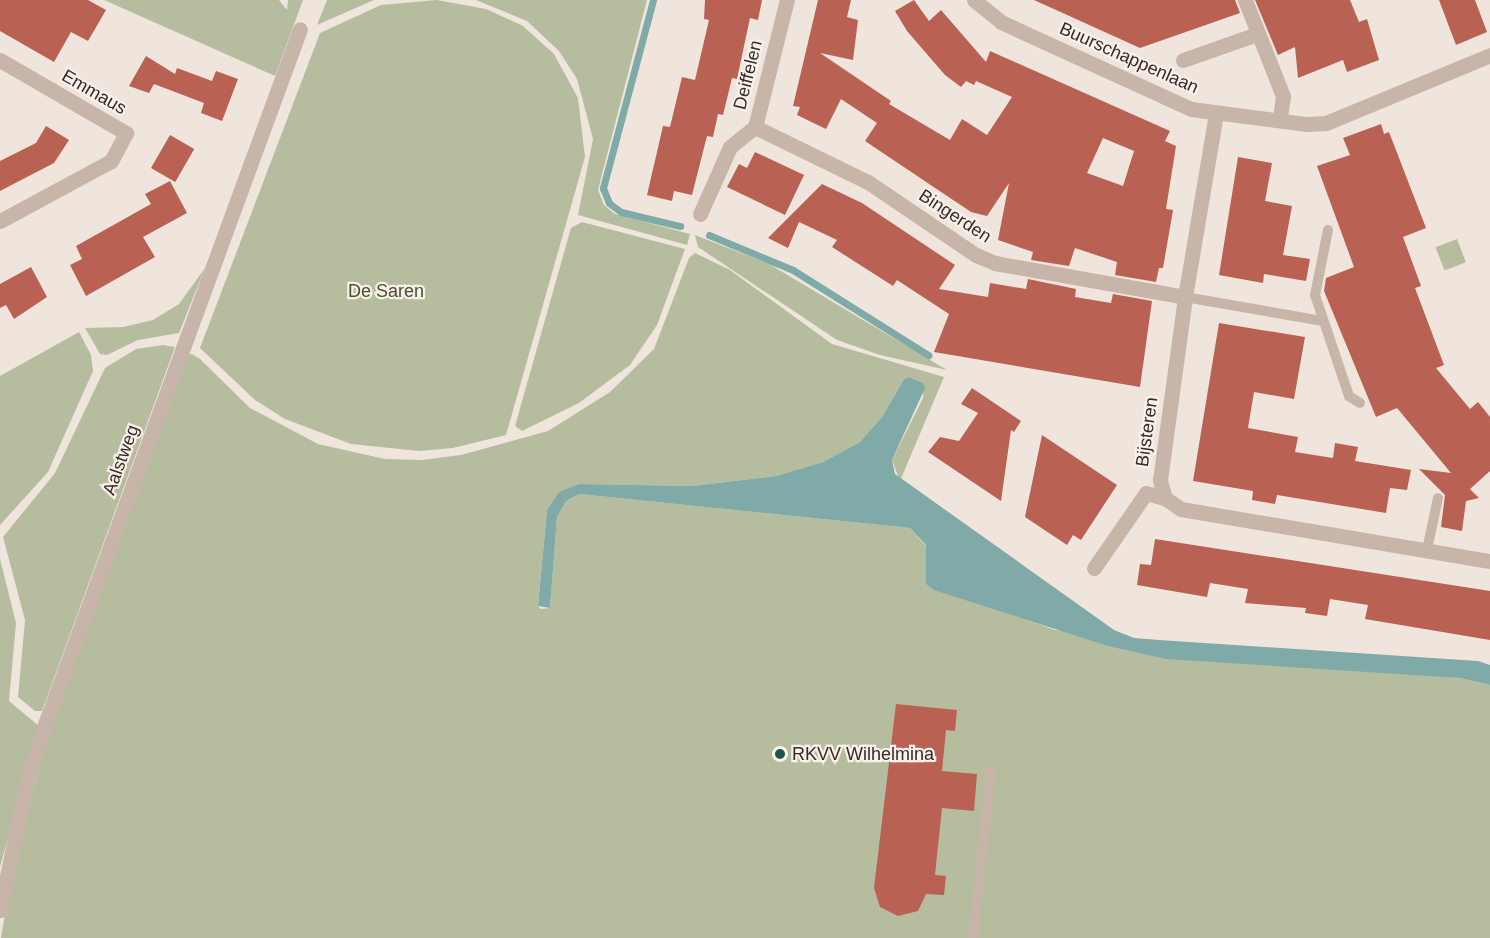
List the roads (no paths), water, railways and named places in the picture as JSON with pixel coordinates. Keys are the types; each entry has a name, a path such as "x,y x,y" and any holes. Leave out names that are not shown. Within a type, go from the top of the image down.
{"street":[{"name":"Deiffelen","path":"700,214 730,147 755,127 787,0"},
{"name":"Buurschappenlaan","path":"974,0 983,11 1011,27 1191,109 1216,114 1280,118 1307,124 1326,123 1490,55"},
{"path":"1245,0 1283,96 1280,118"},
{"name":"Aalstweg","path":"0,910 21,806 45,724 300,29"},
{"name":"Buurschappenlaan","path":"1183,60 1257,34"},
{"name":"Emmaus","path":"0,60 126,133 111,161 0,221"},
{"name":"Bijsteren","path":"1165,498 1160,480 1185,297 1216,114"},
{"name":"Bingerden","path":"755,127 868,183 976,255 995,263 1185,297"},
{"path":"1094,568 1146,493 1165,498 1181,509 1490,561"}],"lane":[{"path":"1328,230 1315,296 1349,396 1360,403"},
{"path":"1185,297 1323,321"},
{"path":"1427,550 1438,498"},
{"path":"974,938 991,770"}],"water":[{"path":"909,377 923,383 925,388 892,460 895,474 1114,630 1134,638 1478,661 1490,665 1490,685 1460,678 1166,659 1108,646 934,590 926,584 926,545 910,528 579,494 566,501 557,517 550,608 538,606 547,510 559,492 580,484 692,486 776,476 823,462 860,442 882,417 904,379"}],"waterway":[{"path":"653,0 603,188 609,203 621,212 680,226"},
{"path":"709,235 793,270 928,355"}],"place":[{"name":"RKVV Wilhelmina","path":"780,754"}],"park label":[{"name":"De Saren","path":"386,291"}]}
